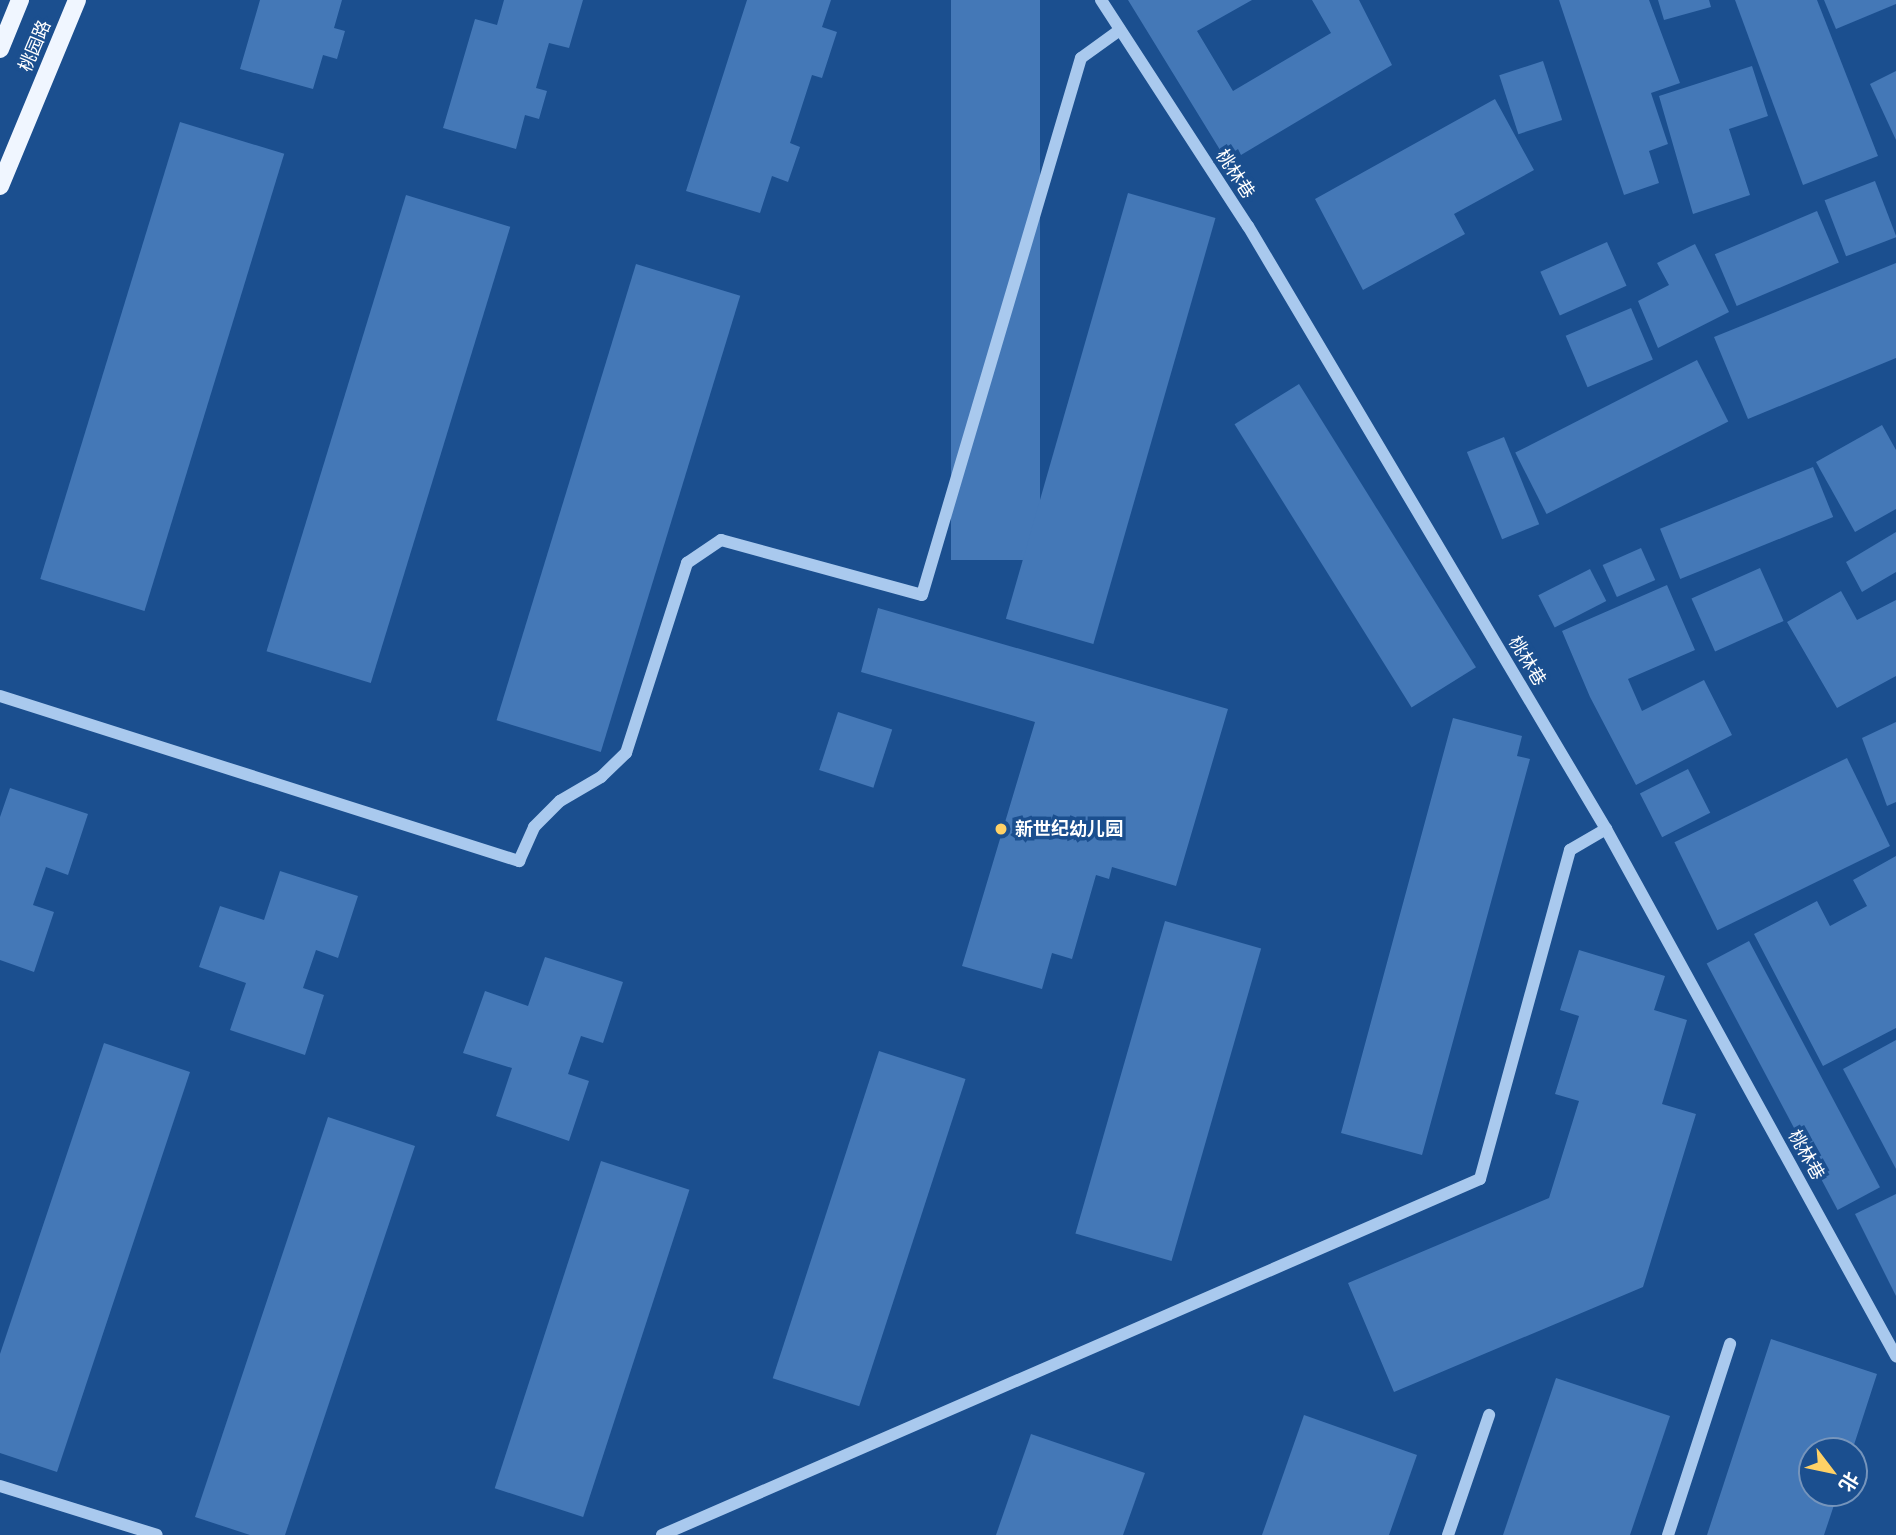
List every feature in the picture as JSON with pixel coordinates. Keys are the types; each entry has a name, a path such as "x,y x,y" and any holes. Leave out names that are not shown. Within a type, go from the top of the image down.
{"main road":[{"path":"0,49 20,0"},
{"name":"桃园路","path":"0,186 77,0"}],"street":[{"name":"桃林巷","path":"1101,0 1248,226 1606,829 1896,1356"},
{"path":"0,696 519,861 534,827 551,810 601,777 626,753 687,563 721,540 922,595 1081,58 1121,30"},
{"path":"662,1535 1480,1179 1570,850 1606,829"},
{"path":"1668,1535 1730,1344"},
{"path":"1448,1535 1489,1415"},
{"path":"0,1486 157,1535"}],"building":[{"path":"260,0 342,0 334,28 345,31 337,59 323,55 313,89 240,69"},
{"path":"504,0 583,0 569,48 549,43 536,88 547,91 539,119 525,115 516,149 443,128 475,19 497,25"},
{"path":"747,0 831,0 822,27 837,32 822,78 812,75 790,143 800,147 788,182 772,176 760,213 686,191"},
{"path":"951,0 1040,0 1040,560 951,560"},
{"path":"1128,0 1252,0 1197,31 1233,91 1331,33 1312,0 1359,0 1392,65 1241,155 1238,149 1225,158"},
{"path":"1559,0 1649,0 1680,83 1651,93 1668,144 1649,151 1659,183 1624,195"},
{"path":"1658,0 1709,0 1711,7 1664,20"},
{"path":"1735,0 1817,0 1878,156 1803,185"},
{"path":"1824,0 1896,0 1896,4 1836,29"},
{"path":"1543,61 1562,120 1518,134 1499,75"},
{"path":"1752,66 1768,116 1729,129 1750,195 1693,214 1659,96"},
{"path":"1896,71 1896,140 1870,84"},
{"path":"1495,99 1534,170 1454,214 1465,234 1363,290 1315,199"},
{"path":"180,122 284,154 144,611 40,579"},
{"path":"1875,181 1896,237 1846,256 1825,200"},
{"path":"1128,193 1215,218 1093,644 1006,619"},
{"path":"406,195 510,227 371,683 267,651"},
{"path":"1817,211 1839,263 1737,306 1715,254"},
{"path":"1607,242 1627,286 1560,316 1540,272"},
{"path":"1695,244 1729,312 1658,348 1638,301 1669,285 1657,263"},
{"path":"1896,263 1896,358 1748,419 1714,337"},
{"path":"636,264 740,296 601,752 497,720"},
{"path":"1631,308 1653,360 1588,387 1566,336"},
{"path":"1697,360 1728,421 1547,514 1515,453"},
{"path":"1299,384 1476,667 1412,708 1235,424"},
{"path":"1882,425 1896,450 1896,509 1855,532 1816,462"},
{"path":"1504,437 1539,524 1502,539 1467,452"},
{"path":"1813,467 1833,517 1680,579 1660,529"},
{"path":"1896,532 1896,572 1862,592 1846,562"},
{"path":"1641,548 1655,580 1617,597 1603,565"},
{"path":"1760,568 1784,621 1715,651 1691,599"},
{"path":"1590,569 1606,601 1555,627 1538,595"},
{"path":"1667,585 1695,650 1628,679 1642,711 1704,680 1732,735 1636,785 1590,697 1562,631"},
{"path":"1841,591 1857,620 1896,600 1896,676 1837,708 1787,622"},
{"path":"878,608 1228,709 1176,886 1112,867 1109,879 1096,875 1072,959 1052,953 1042,989 962,966 1035,722 861,672"},
{"path":"838,712 892,730 873,788 819,770"},
{"path":"1453,718 1522,736 1517,756 1530,759 1422,1155 1341,1133"},
{"path":"1896,722 1896,802 1887,806 1862,738"},
{"path":"1847,758 1890,846 1717,930 1674,842"},
{"path":"1688,769 1710,813 1662,837 1640,794"},
{"path":"10,788 88,814 68,875 46,867 33,905 54,912 34,972 0,960 0,817"},
{"path":"1896,856 1896,1028 1823,1066 1754,934 1817,901 1830,926 1867,906 1853,880"},
{"path":"280,871 358,896 338,958 316,950 303,988 324,995 305,1055 230,1030 246,983 199,967 220,906 264,920"},
{"path":"1165,921 1261,949 1172,1261 1075,1233"},
{"path":"1749,941 1880,1187 1838,1210 1707,964"},
{"path":"1579,950 1665,976 1654,1010 1687,1020 1662,1104 1696,1114 1643,1287 1394,1392 1348,1283 1549,1198 1579,1101 1555,1094 1579,1016 1560,1010"},
{"path":"545,957 623,982 603,1043 581,1036 568,1074 589,1081 569,1141 496,1116 512,1068 463,1053 485,991 528,1006"},
{"path":"1896,1040 1896,1169 1843,1069"},
{"path":"104,1043 190,1072 57,1472 0,1453 0,1354"},
{"path":"879,1051 966,1079 859,1406 773,1378"},
{"path":"328,1117 415,1146 285,1535 250,1535 195,1517"},
{"path":"601,1161 689,1190 583,1517 495,1488"},
{"path":"1896,1194 1896,1296 1855,1214"},
{"path":"1771,1339 1877,1374 1857,1437 1798,1437 1798,1507 1833,1507 1824,1535 1707,1535"},
{"path":"1556,1378 1670,1416 1630,1535 1503,1535"},
{"path":"1304,1415 1417,1455 1389,1535 1262,1535"},
{"path":"1031,1434 1145,1473 1123,1535 996,1535"}],"place":[{"name":"新世纪幼儿园","path":"1001,829"}]}
